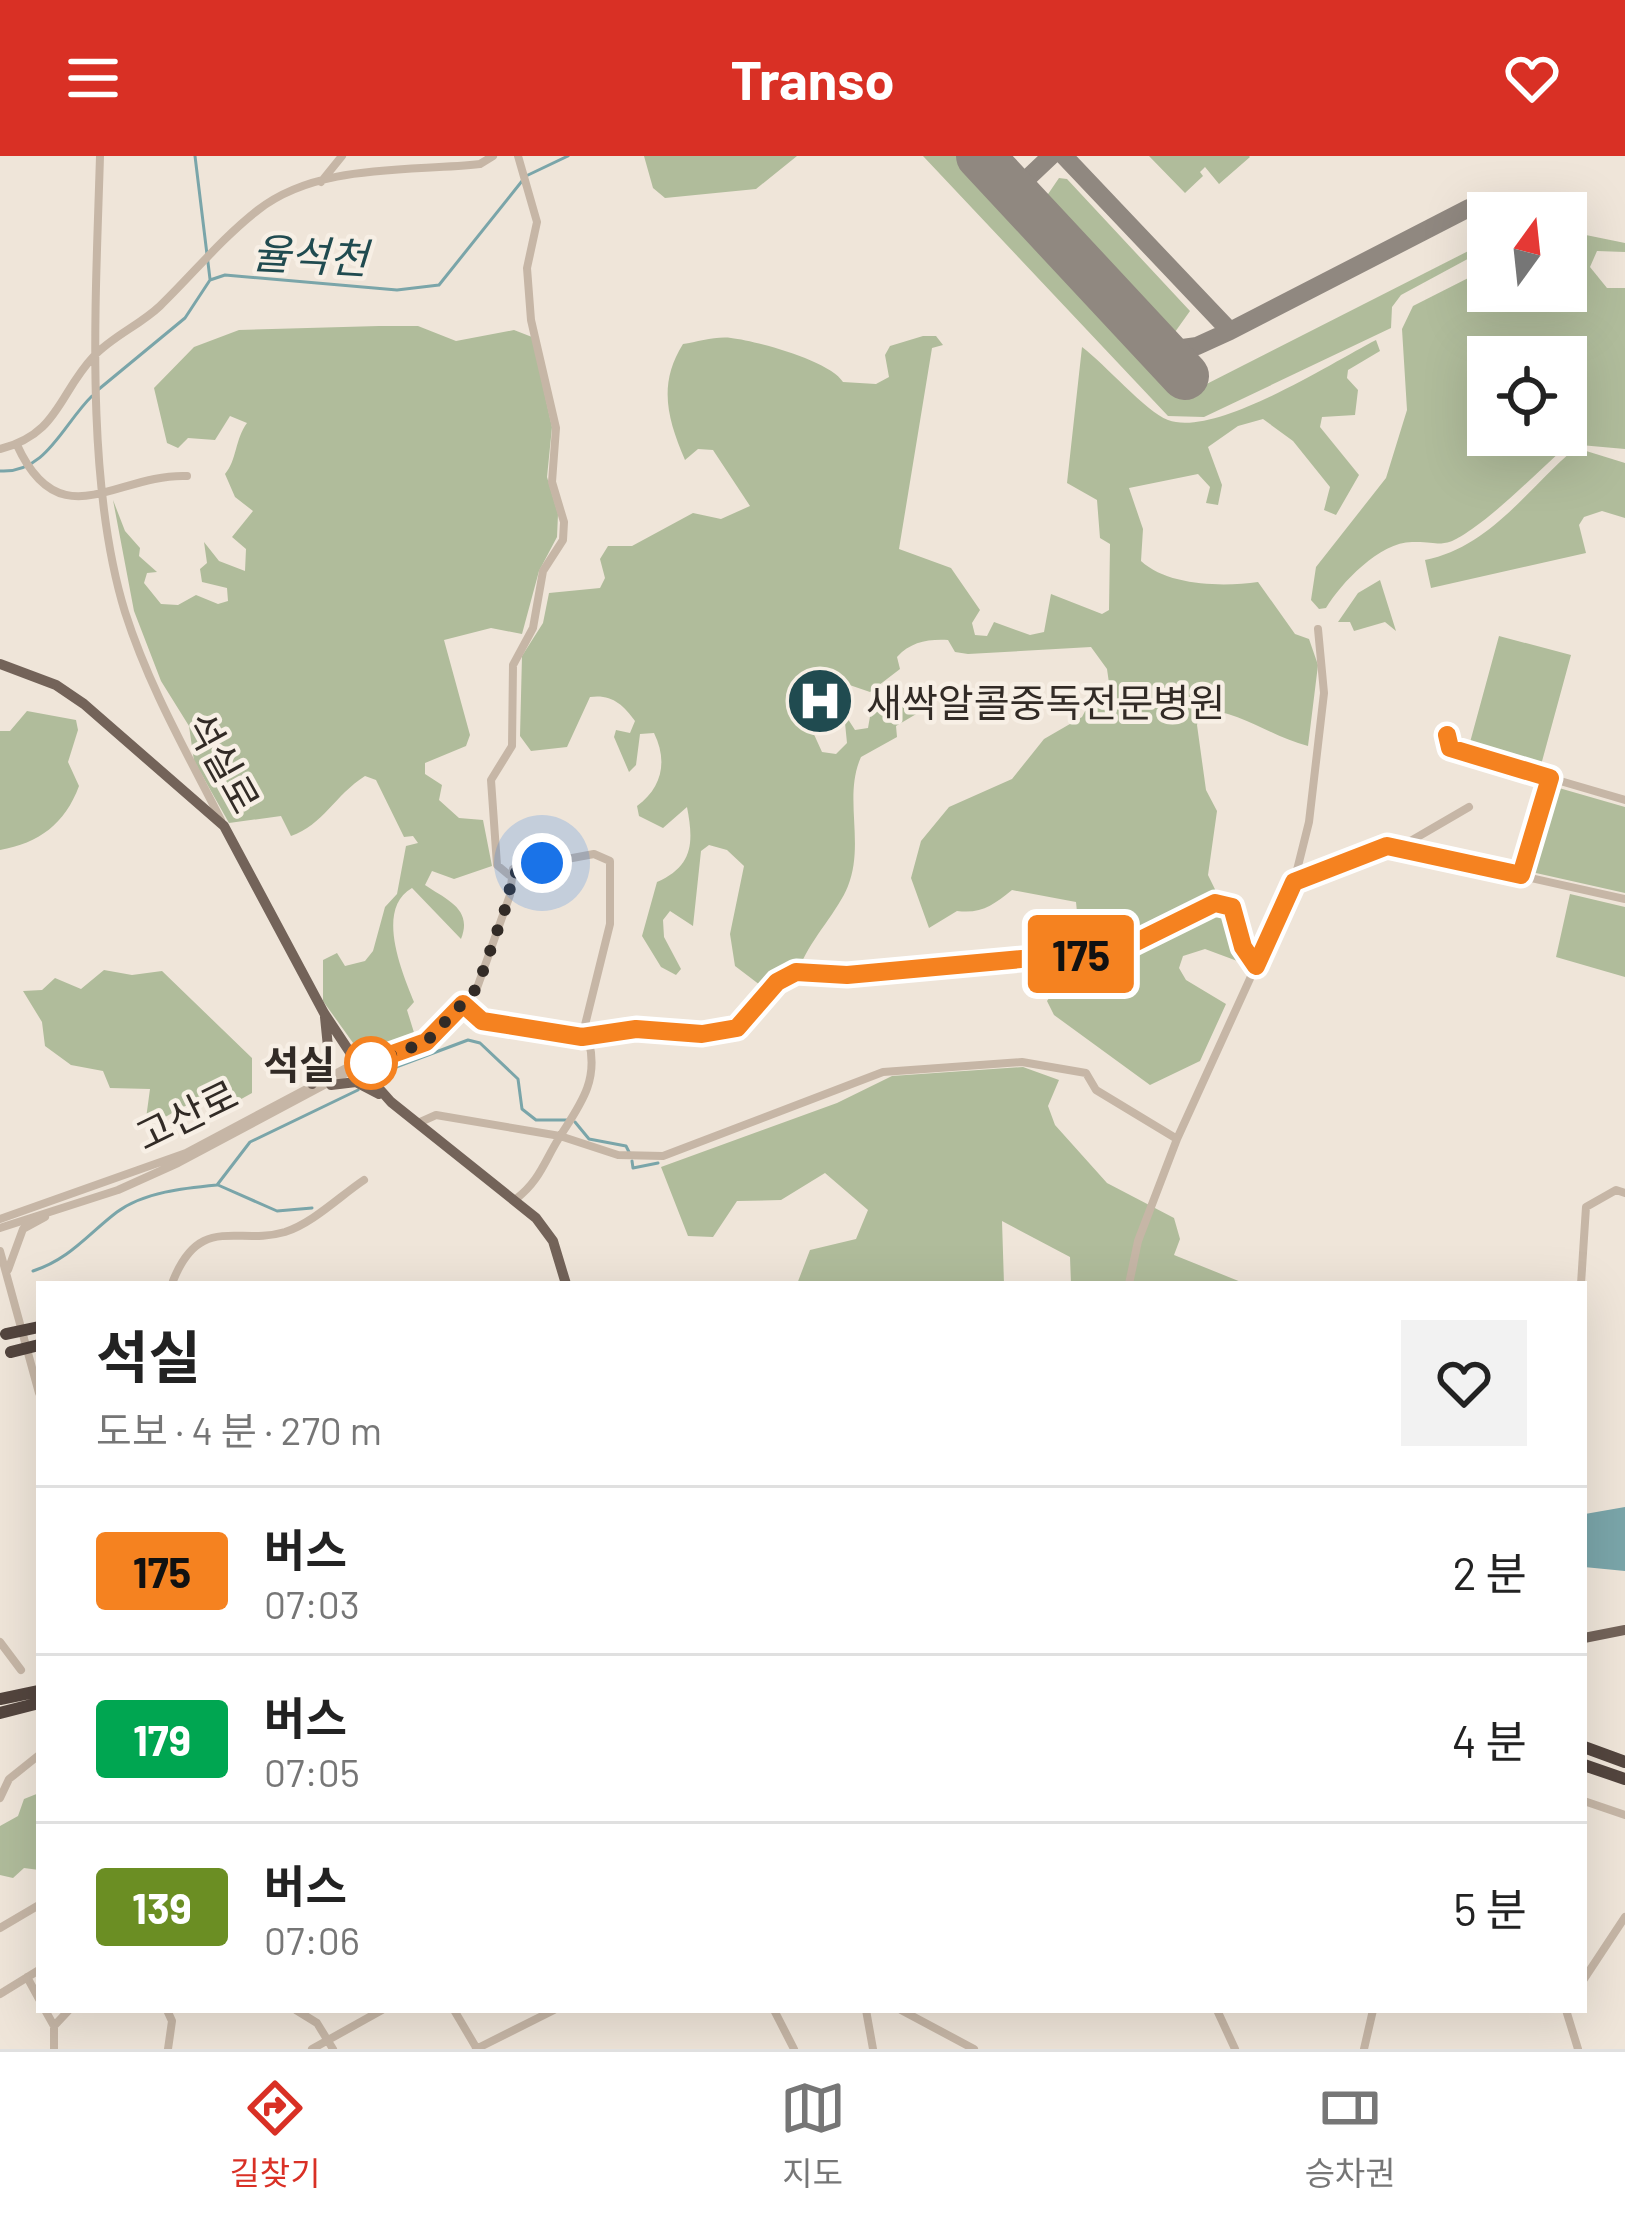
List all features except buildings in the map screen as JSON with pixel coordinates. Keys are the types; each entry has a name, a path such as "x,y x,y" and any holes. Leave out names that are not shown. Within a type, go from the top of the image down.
{"highway":[{"path":"3,1335 36,1328"},
{"path":"6,1353 36,1347"},
{"path":"3,1699 36,1690"},
{"path":"0,1713 36,1703"},
{"path":"1587,1748 1625,1762"},
{"path":"1587,1766 1625,1779"}],"main road":[{"path":"0,664 56,685 204,799"},
{"name":"석실로","path":"204,799 224,826 324,1013 359,1066 391,1102 516,1199 553,1240 565,1281"},
{"path":"312,1084 328,1057 324,1013"},
{"path":"331,1084 356,1082 391,1102"},
{"path":"1587,1637 1625,1630"}],"street":[{"name":"석실로","path":"100,156 94,360 105,495 124,608 148,678 204,799"},
{"path":"320,183 342,156"},
{"path":"0,449 18,448 40,433 94,360 161,305 201,259 261,207 350,174 480,164 493,156"},
{"path":"509,875 497,865 490,780 512,746 513,664 533,628 543,572 563,540 564,522 552,482 556,428 531,320 527,268 537,222 518,156"},
{"path":"18,448 36,477 60,495 105,495 159,475 187,476"},
{"path":"1130,1281 1138,1241 1177,1139 1294,882 1309,822 1324,693 1318,629"},
{"path":"1447,735 1450,748 1625,800"},
{"path":"1521,875 1550,778"},
{"path":"1401,847 1469,808"},
{"path":"1294,882 1387,846 1625,899"},
{"path":"359,1066 426,1042 477,988 510,895 513,869 594,854 610,861 610,924 582,1037"},
{"path":"463,1004 482,1021 582,1037 636,1029 702,1034 737,1028 777,982 796,972 847,975 1120,950 1215,903 1232,907 1243,947 1256,966"},
{"path":"516,1199 539,1180 585,1099 595,1063 589,1042 582,1037"},
{"path":"418,1123 436,1115 560,1136 618,1155 663,1156 884,1072 1022,1062 1086,1073 1096,1090 1177,1139"},
{"name":"고산로","path":"0,1223 185,1153 312,1084 359,1066"},
{"name":"고산로","path":"0,1223 59,1209 178,1163 359,1066"},
{"path":"173,1281 180,1263 202,1243 233,1232 284,1232 364,1180"},
{"path":"1581,1281 1586,1207 1616,1190 1625,1193"},
{"path":"8,1271 23,1229 59,1209"},
{"path":"0,1255 36,1381"},
{"path":"0,1642 21,1670"},
{"path":"0,1798 9,1779 36,1757"},
{"path":"1587,1802 1625,1815"},
{"path":"0,1928 36,1907"},
{"path":"1587,1974 1623,1930 1625,1916"},
{"path":"0,1994 36,1972"},
{"path":"27,1976 36,1993"},
{"path":"47,2013 54,2026 54,2049"},
{"path":"54,2026 66,2013"},
{"path":"168,2013 168,2049"},
{"path":"300,2013 329,2038 333,2049"},
{"path":"313,2049 376,2013"},
{"path":"456,2013 476,2049 548,2013"},
{"path":"776,2013 794,2049"},
{"path":"867,2013 873,2049"},
{"path":"907,2013 974,2049"},
{"path":"1217,2013 1235,2049"},
{"path":"1364,2049 1372,2013"},
{"path":"1567,2013 1578,2049"}],"green space":[{"path":"644,156 797,156 756,189 665,198 653,188"},
{"path":"923,156 958,156 1185,395 1467,252 1467,259 1401,295 1392,307 1391,328 1204,417 1168,416"},
{"path":"1149,156 1250,157 1219,184 1205,167 1200,172 1203,176 1185,193"},
{"path":"1059,178 1067,179 1190,311 1175,332 1166,330 1044,200"},
{"path":"1587,235 1625,243 1625,252 1597,251 1590,267 1607,288 1625,288 1625,449 1587,446 1587,336 1467,336 1467,456 1556,456 1462,536 1447,543 1412,542 1387,549 1351,576 1326,608 1319,609 1311,600 1316,567 1386,478 1407,410 1402,329 1413,306 1467,279 1467,312 1587,312"},
{"path":"418,326 456,341 514,330 532,337 552,427 547,477 558,514 557,537 539,571 522,634 491,628 444,640 470,735 466,746 425,763 425,774 442,785 439,800 459,818 483,820 492,866 454,879 432,871 425,885 461,913 461,939 412,888 401,898 393,925 414,1002 407,1010 416,1039 379,1053 356,1047 323,1001 323,960 337,953 345,966 365,961 373,951 385,907 397,894 406,846 418,843 413,836 404,837 376,780 365,776 312,825 291,836 281,816 229,823 194,761 189,726 161,681 134,611 113,500 125,531 140,548 139,556 157,572 147,573 144,583 161,604 178,605 196,595 218,604 228,601 227,588 202,582 200,569 207,563 204,542 219,561 245,571 246,549 232,537 253,511 235,497 225,474 247,423 230,416 215,440 188,438 178,448 167,443 154,388 194,347 239,330"},
{"path":"936,336 943,345 932,348 899,549 951,568 980,610 972,623 975,635 987,636 994,622 1030,635 1044,632 1051,594 1102,614 1109,610 1110,544 1100,538 1097,500 1067,483 1082,347 1159,415 1189,423 1243,409 1376,340 1380,351 1348,370 1347,378 1358,390 1355,415 1322,417 1320,427 1359,475 1336,515 1324,510 1330,487 1293,441 1263,419 1238,426 1208,447 1222,485 1218,505 1206,503 1210,487 1198,474 1129,488 1143,529 1141,561 1181,580 1258,582 1295,634 1309,639 1318,665 1308,746 1229,714 1201,709 1197,725 1206,790 1217,811 1208,875 1228,916 1240,962 1205,949 1183,956 1179,968 1186,980 1226,1004 1200,1061 1150,1085 1054,1015 1047,1001 1073,955 1076,902 1012,890 987,907 957,911 929,928 911,878 921,841 949,807 1012,779 1044,739 1082,717 1093,696 1110,690 1107,669 1091,647 968,654 955,652 948,640 926,641 902,652 897,657 900,669 870,692 832,679 816,684 812,730 822,752 836,754 847,743 844,713 855,730 868,728 872,705 913,700 923,710 896,726 897,737 861,757 854,788 855,853 848,886 800,966 780,971 760,985 735,966 730,934 744,866 727,850 709,845 701,851 693,926 670,911 663,920 664,937 681,969 676,975 661,967 642,936 657,882 678,869 690,842 687,807 663,828 639,816 637,806 652,791 660,773 661,754 654,733 640,734 636,765 629,772 614,737 616,730 630,733 635,721 610,699 590,697 567,747 531,751 520,736 522,656 543,623 549,593 600,588 605,578 600,559 608,546 632,546 693,513 721,519 750,506 713,450 698,449 685,460 668,401 670,373 683,344 743,340 809,360 843,382 876,384 889,377 885,355 890,346"},
{"path":"1587,451 1625,463 1625,518 1602,511 1584,517 1579,525 1586,553 1431,588 1425,560 1468,543 1505,516 1567,456 1587,456"},
{"path":"1380,580 1396,631 1385,622 1354,631 1350,622 1338,622 1358,593"},
{"path":"1499,636 1571,655 1541,765 1469,746"},
{"path":"27,711 76,720 78,730 68,762 79,786 49,830 0,850 0,731 10,731"},
{"path":"1552,786 1625,807 1625,893 1527,871"},
{"path":"1570,894 1625,907 1625,977 1556,957"},
{"path":"104,970 132,975 162,971 252,1058 252,1093 218,1112 206,1100 198,1101 145,1126 150,1089 110,1088 103,1071 71,1065 45,1046 42,1022 23,991 42,990 55,978 81,989"},
{"path":"1023,1067 1059,1080 1048,1106 1055,1125 1107,1183 1174,1218 1180,1239 1174,1255 1239,1281 1071,1281 1070,1257 1002,1221 1004,1281 798,1281 810,1250 856,1239 868,1210 825,1173 781,1200 737,1201 713,1237 688,1236 661,1167 837,1103 892,1076"},
{"path":"36,1794 36,1870 24,1868 13,1878 0,1875 0,1826 18,1816 24,1799"}],"water":[{"path":"1625,1507 1625,1571 1587,1567 1587,1514"}],"waterway":[{"path":"195,156 210,279"},
{"name":"율석천","path":"99,389 185,318 210,280 225,275 397,290 439,285 526,176 568,156"},
{"name":"율석천","path":"0,471 16,470 42,456 92,396"},
{"path":"380,1073 468,1040 480,1043 518,1079 522,1109 536,1120 567,1120"},
{"path":"33,1271 68,1253 128,1205 165,1192 217,1185 250,1142 358,1090"},
{"path":"575,1122 589,1139 626,1146 629,1152"},
{"path":"632,1161 633,1168 658,1163"},
{"path":"218,1185 277,1211 312,1208"}],"taxiway":[{"path":"1014,191 1051,156"},
{"path":"1064,156 1230,331"},
{"path":"1161,351 1197,346 1230,331 1467,209"}],"runway":[{"path":"980,156 1185,376"}],"bus line":[{"name":"175","path":"359,1066 426,1042 463,1004 482,1021 525,1024 582,1037 636,1029 702,1034 737,1028 777,982 796,972 847,975 940,962 1120,950 1215,903 1232,907 1243,947 1256,966 1294,882 1387,846 1521,875 1550,778 1450,748 1447,735"}],"place":[{"name":"새싹알콜중독전문병원","path":"820,701"},
{"name":"석실","path":"371,1063"}],"route":[{"path":"371,1063 426,1042 477,988 510,895 509,875 513,869 542,863"}]}
